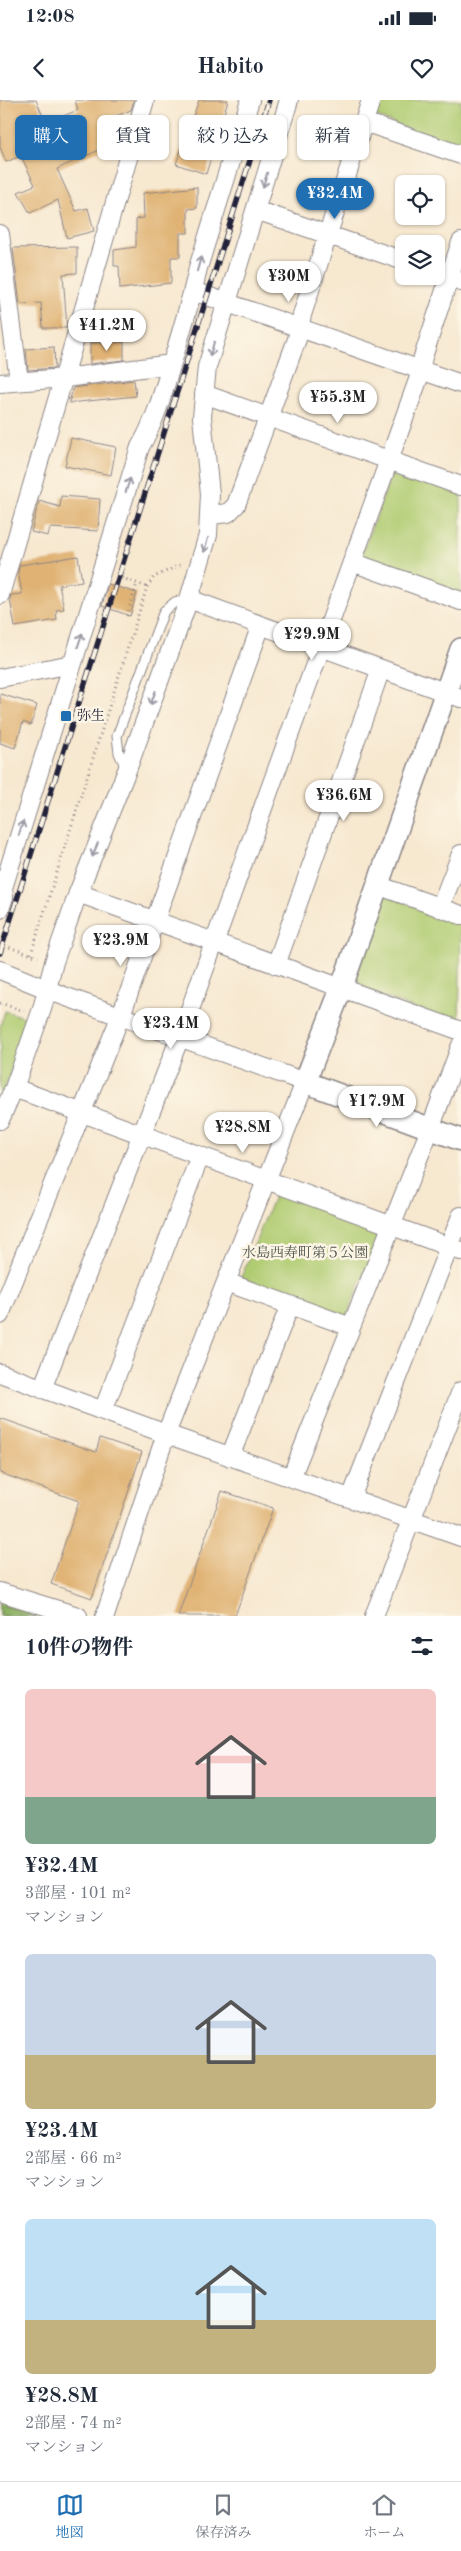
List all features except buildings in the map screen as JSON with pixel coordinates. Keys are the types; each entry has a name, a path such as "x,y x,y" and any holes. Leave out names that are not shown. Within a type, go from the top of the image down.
{"street":[{"path":"0,595 145,100"},
{"path":"0,909 3,888 72,664 140,447 151,428 172,364 194,291 198,268 250,100"},
{"path":"0,1120 14,1088 78,893 127,770 189,599 208,535 211,515 202,417 207,367 290,100"},
{"path":"366,115 371,100"},
{"path":"369,124 461,155"},
{"path":"211,515 228,512 236,505 300,327 352,160"},
{"path":"256,210 395,259"},
{"path":"0,234 19,381"},
{"path":"42,1389 214,944 389,460 461,242"},
{"path":"194,291 461,384"},
{"path":"0,383 65,378 172,364"},
{"path":"204,394 461,486"},
{"path":"352,562 461,601"},
{"path":"189,599 453,695"},
{"path":"0,1315 121,1016 261,625"},
{"path":"105,1616 166,1434 267,1180 341,989 377,885 453,695 461,649"},
{"path":"0,678 72,664"},
{"path":"276,965 381,669"},
{"path":"440,908 461,854"},
{"path":"377,885 461,915"},
{"path":"78,893 214,944 461,1031"},
{"path":"0,970 47,990 180,1036 461,1140"},
{"path":"291,1478 430,1129 461,1045"},
{"path":"14,1088 455,1248"},
{"path":"103,1411 200,1156"},
{"path":"351,1498 455,1248 461,1216"},
{"path":"226,1282 351,1327"},
{"path":"230,1456 290,1305"},
{"path":"0,1373 461,1538"},
{"path":"374,1616 461,1391"},
{"path":"0,1592 78,1616"}],"path":[{"path":"31,954 147,587 154,577 179,565 183,557"},
{"path":"112,574 147,587"},
{"path":"127,616 137,583"},
{"path":"0,944 44,958"},
{"path":"0,1003 30,1013"}],"green space":[{"path":"380,100 461,100 461,150 375,116"},
{"path":"394,468 461,492 461,594 361,556"},
{"path":"385,895 461,922 459,1025 357,987 354,982"},
{"path":"5,1011 29,1019 0,1101 0,1027"},
{"name":"水島西寿町第５公園","path":"277,1189 383,1230 345,1320 240,1280"},
{"path":"0,1601 49,1616 0,1616"},
{"path":"0,1604 38,1616 0,1616"}],"railway":[{"path":"0,953 269,100"}],"place":[{"name":"弥生","path":"66,716"}]}
